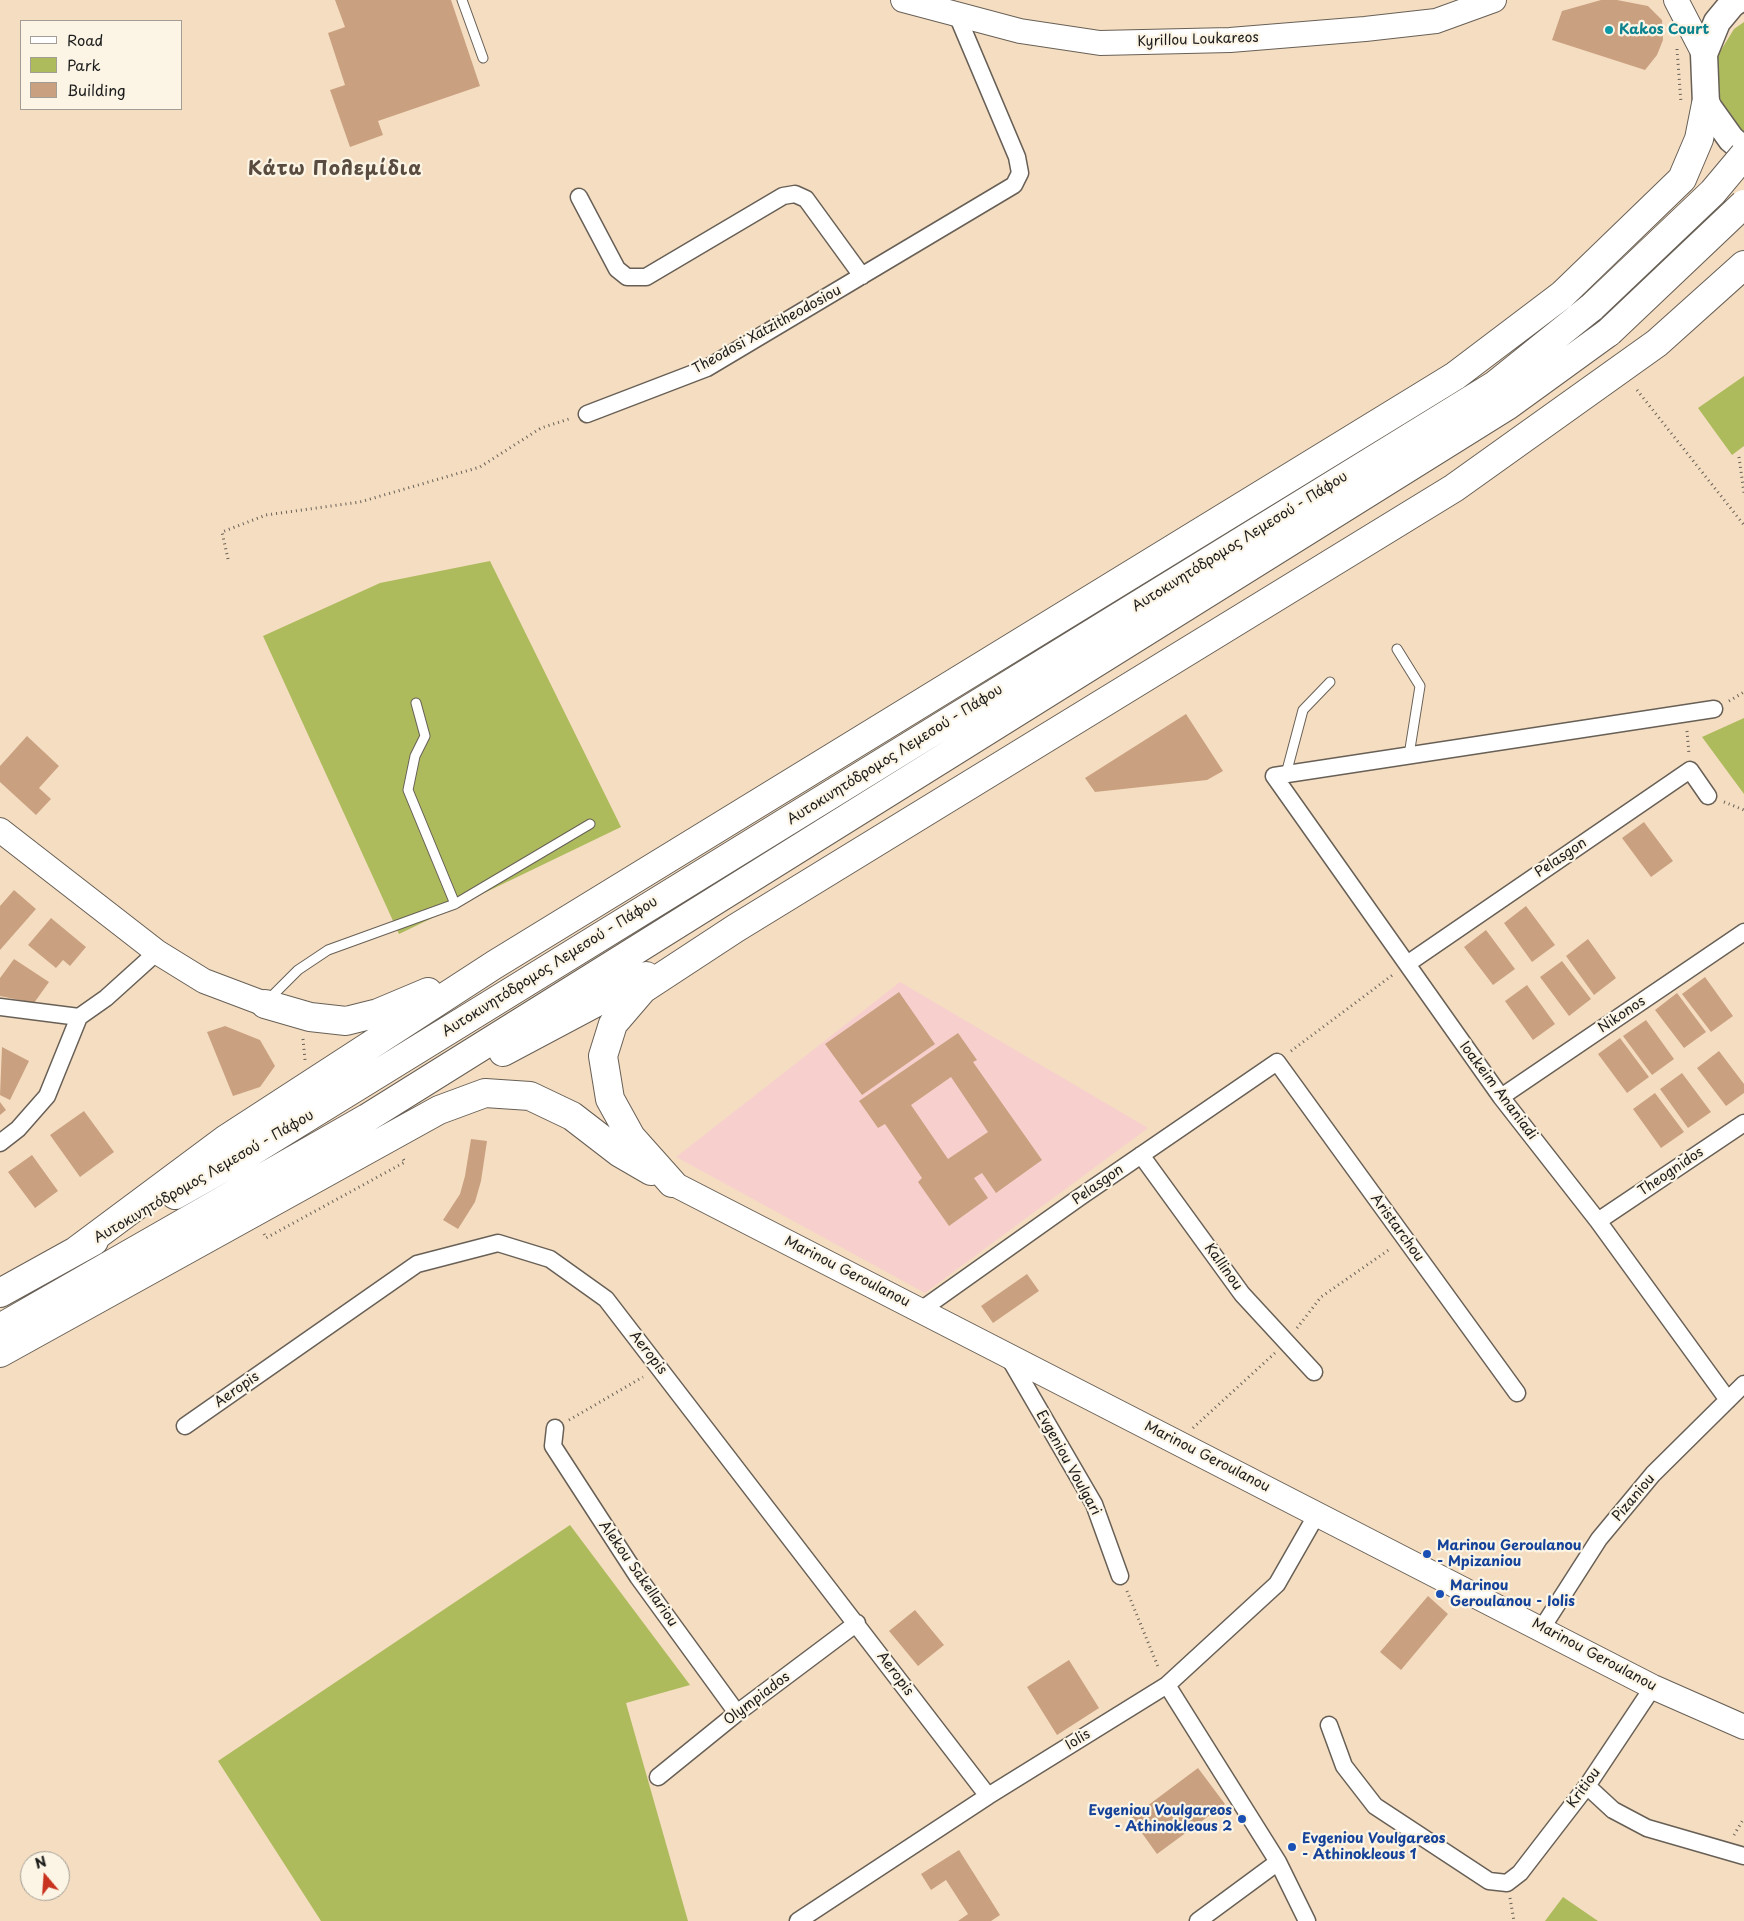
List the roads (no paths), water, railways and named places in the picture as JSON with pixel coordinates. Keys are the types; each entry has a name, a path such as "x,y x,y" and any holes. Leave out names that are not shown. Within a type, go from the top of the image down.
{"highway":[{"path":"77,1250 226,1139 494,965 1455,376 1562,296 1682,179 1699,139 1693,105"},
{"name":"Αυτοκινητόδρομος Λεμεσού - Πάφου","path":"0,1292 246,1155 1495,385 1592,307 1712,192 1744,155"},
{"name":"Αυτοκινητόδρομος Λεμεσού - Πάφου","path":"0,1328 367,1118 1507,406 1609,332 1744,204"},
{"path":"672,1183 631,1137 610,1099 602,1056 613,1024 642,989 736,928 1454,488 1657,343 1744,265"},
{"path":"367,1118 525,1041 736,928"},
{"path":"264,1004 310,1018 346,1021 378,1014 494,965"},
{"path":"0,1353 439,1110 485,1093 530,1096 564,1112 620,1153 672,1183"}],"main road":[{"path":"1738,0 1732,4 1717,22 1704,54 1693,105 1744,150"}],"street":[{"name":"Kyrillou Loukareos","path":"903,0 1020,31 1100,43 1230,40 1436,21 1494,0"},
{"path":"1676,0 1704,54"},
{"name":"Theodosi Xatzitheodosiou","path":"587,414 707,368 1014,185 1020,173 1017,157 957,15"},
{"path":"579,197 618,269 627,278 646,277 783,196 795,194 806,199 862,276"},
{"path":"1280,775 1714,709"},
{"name":"Pelasgon","path":"1406,964 1690,770 1708,796"},
{"name":"Ioakeim Ananiadi","path":"1280,775 1406,964 1501,1097 1598,1221 1728,1400"},
{"path":"0,830 157,952 204,981 264,1004"},
{"name":"Nikonos","path":"1501,1097 1744,932"},
{"path":"0,1143 18,1130 47,1096 79,1017 106,998 157,952"},
{"path":"0,1007 79,1017"},
{"name":"Pelasgon","path":"921,1310 1277,1062"},
{"name":"Aristarchou","path":"1277,1062 1517,1393"},
{"name":"Theognidos","path":"1598,1221 1744,1123"},
{"name":"Kallinou","path":"1141,1155 1242,1294 1314,1372"},
{"name":"Marinou Geroulanou","path":"672,1183 1542,1628 1653,1687 1744,1726"},
{"name":"Aeropis","path":"185,1426 417,1264 498,1243 550,1259 606,1299 988,1796"},
{"name":"Evgeniou Voulgari","path":"1006,1354 1094,1504 1120,1576"},
{"name":"Pizaniou","path":"1542,1628 1599,1539 1653,1474 1744,1384"},
{"name":"Alekou Sakellariou","path":"555,1428 553,1446 638,1577 738,1713"},
{"name":"Iolis","path":"798,1921 988,1796 1166,1685 1277,1584 1317,1514"},
{"name":"Olympiados","path":"658,1777 738,1713 857,1624"},
{"path":"1166,1685 1278,1862 1307,1921"},
{"name":"Kritiou","path":"1329,1725 1344,1766 1375,1806 1490,1881 1507,1883 1520,1873 1588,1786 1653,1687"},
{"path":"1588,1786 1613,1810 1647,1828 1744,1856"},
{"path":"1198,1921 1278,1862"}],"lane":[{"path":"462,0 483,58"},
{"path":"1397,649 1420,686 1409,756"},
{"path":"1280,775 1303,710 1330,682"},
{"path":"416,703 425,736 415,756 408,790 455,904"},
{"path":"264,1004 298,970 328,950 455,904 590,824"}],"place":[{"name":"Kakos Court","path":"1609,30"},
{"name":"Marinou Geroulanou - Mpizaniou","path":"1427,1554"},
{"name":"Marinou Geroulanou - Iolis","path":"1440,1594"},
{"name":"Evgeniou Voulgareos - Athinokleous 2","path":"1242,1819"},
{"name":"Evgeniou Voulgareos - Athinokleous 1","path":"1292,1847"}],"district":[{"name":"Κάτω Πολεμίδια","path":"335,170"}]}
